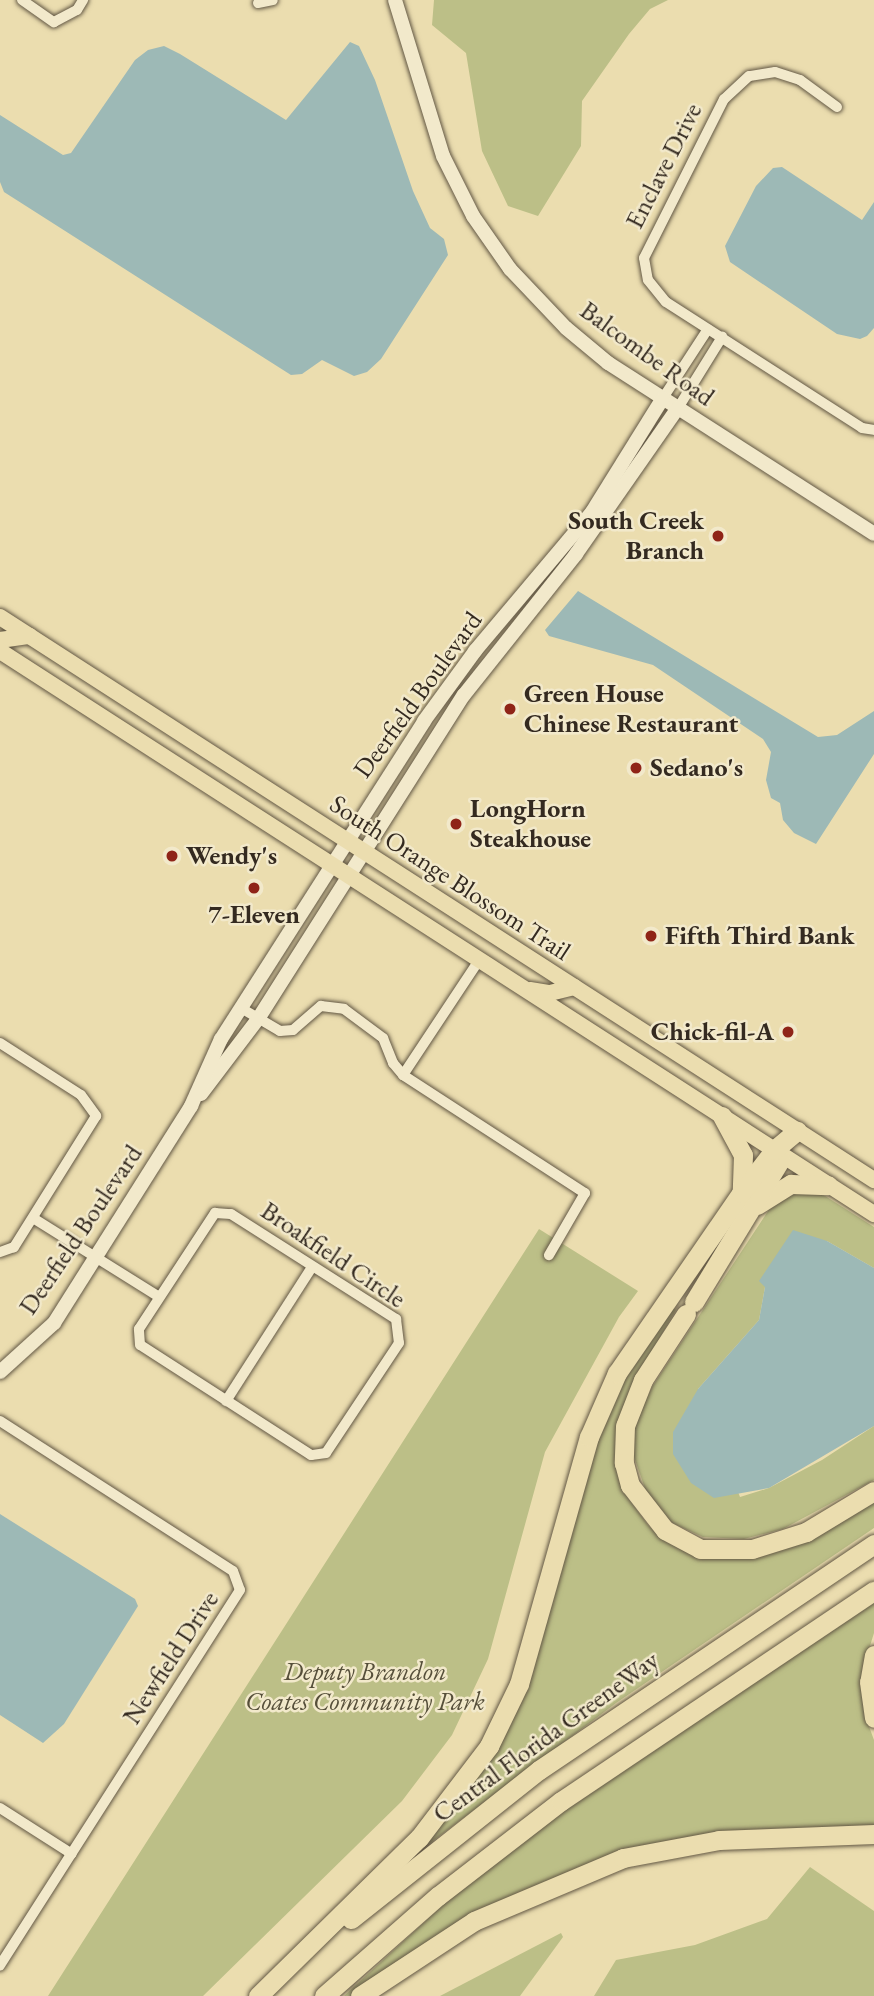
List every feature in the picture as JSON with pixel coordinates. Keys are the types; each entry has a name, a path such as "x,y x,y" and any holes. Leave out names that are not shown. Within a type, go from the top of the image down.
{"highway":[{"path":"722,1116 743,1155 746,1178 741,1193"},
{"path":"258,1996 448,1807 489,1746 530,1653 589,1437 607,1392 650,1320 741,1193 797,1130"},
{"path":"778,1153 748,1213 643,1380 625,1426 624,1463 630,1485 665,1530 700,1549 752,1549 806,1532 874,1491"},
{"path":"748,1213 769,1194 791,1184 828,1185"},
{"name":"Central Florida GreeneWay","path":"268,1996 374,1900 508,1793 874,1544"},
{"path":"324,1996 438,1896 561,1801 874,1591"},
{"path":"874,1655 869,1682 874,1718"},
{"path":"360,1996 474,1921 623,1858 719,1840 874,1834"}],"main road":[{"name":"South Orange Blossom Trail","path":"0,617 874,1180"},
{"path":"0,640 30,636"},
{"name":"South Orange Blossom Trail","path":"0,651 874,1214"},
{"path":"524,989 550,993 574,987"}],"street":[{"path":"22,0 54,22 77,10 83,0"},
{"path":"258,3 273,0"},
{"name":"Balcombe Road","path":"395,0 443,156 473,216 510,269 566,328 663,398 874,534"},
{"name":"Enclave Drive","path":"836,107 800,79 775,72 749,76 724,99 644,258 648,280 666,302 862,428 874,430"},
{"path":"663,398 708,329"},
{"path":"678,408 722,337"},
{"name":"Deerfield Boulevard","path":"191,1106 220,1039 448,685 592,512 663,398"},
{"name":"Deerfield Boulevard","path":"0,1372 54,1323 191,1106 230,1061 258,1019 464,695 576,554 678,408"},
{"path":"448,685 464,695"},
{"path":"403,1075 479,960"},
{"path":"240,1008 280,1031 293,1030 321,1006 344,1009 383,1038 393,1063 403,1075 585,1193 549,1255"},
{"path":"0,1043 81,1095 96,1115 14,1247 0,1252"},
{"name":"Broakfield Circle","path":"215,1213 231,1214 396,1319 401,1331 399,1343 337,1443 326,1453 311,1455 139,1345 139,1329 158,1296 215,1213"},
{"path":"33,1218 158,1296"},
{"path":"226,1401 312,1267"},
{"name":"Newfield Drive","path":"0,1421 233,1571 240,1581 236,1599 0,1966"},
{"path":"0,1808 72,1854"}],"green space":[{"path":"434,0 668,0 650,9 582,101 581,146 538,216 508,206 482,151 466,53 432,25"},
{"path":"780,1193 822,1194 874,1227 874,1268 827,1241 765,1287 759,1320 698,1389 740,1497 769,1488 822,1460 874,1426 874,1480 783,1529 744,1539 703,1537 672,1523 648,1497 633,1454 635,1424 652,1387"},
{"name":"Deputy Brandon Coates Community Park","path":"539,1229 638,1291 619,1317 545,1452 488,1659 452,1735 402,1801 203,1996 48,1996"},
{"path":"668,1304 676,1310 630,1388 616,1431 628,1498 648,1525 656,1533 716,1559 755,1557 874,1501 874,1528 616,1703 401,1865 495,1743 599,1419"},
{"path":"874,1603 874,1633 863,1668 867,1721 874,1740 874,1830 599,1860 353,1996 344,1996 444,1904 580,1799"},
{"path":"810,1867 874,1911 874,1996 594,1996 616,1960 695,1945 767,1919"},
{"path":"561,1933 563,1937 520,1996 440,1996"}],"water":[{"path":"350,42 359,46 375,80 413,191 430,228 444,239 448,255 381,359 367,372 354,376 322,360 302,374 291,375 4,192 0,182 0,115 63,155 71,153 135,60 148,50 164,46 180,54 286,120"},
{"path":"782,167 862,220 874,202 874,328 867,336 860,339 837,334 730,262 725,246 756,186 773,168"},
{"path":"578,591 818,737 837,735 874,711 874,754 816,844 794,833 783,820 780,803 771,798 766,780 771,752 763,739 653,665 549,636 545,630"},
{"path":"793,1230 827,1241 874,1268 874,1426 769,1488 714,1498 691,1483 673,1454 673,1432 698,1389 759,1320 765,1287 759,1281"},
{"path":"0,1514 135,1599 138,1606 64,1724 43,1743 0,1715"}],"place":[{"name":"South Creek Branch","path":"718,536"},
{"name":"Green House Chinese Restaurant","path":"510,709"},
{"name":"Sedano's","path":"636,768"},
{"name":"LongHorn Steakhouse","path":"456,824"},
{"name":"Wendy's","path":"172,856"},
{"name":"7-Eleven","path":"254,888"},
{"name":"Fifth Third Bank","path":"651,936"},
{"name":"Chick-fil-A","path":"788,1032"}]}
